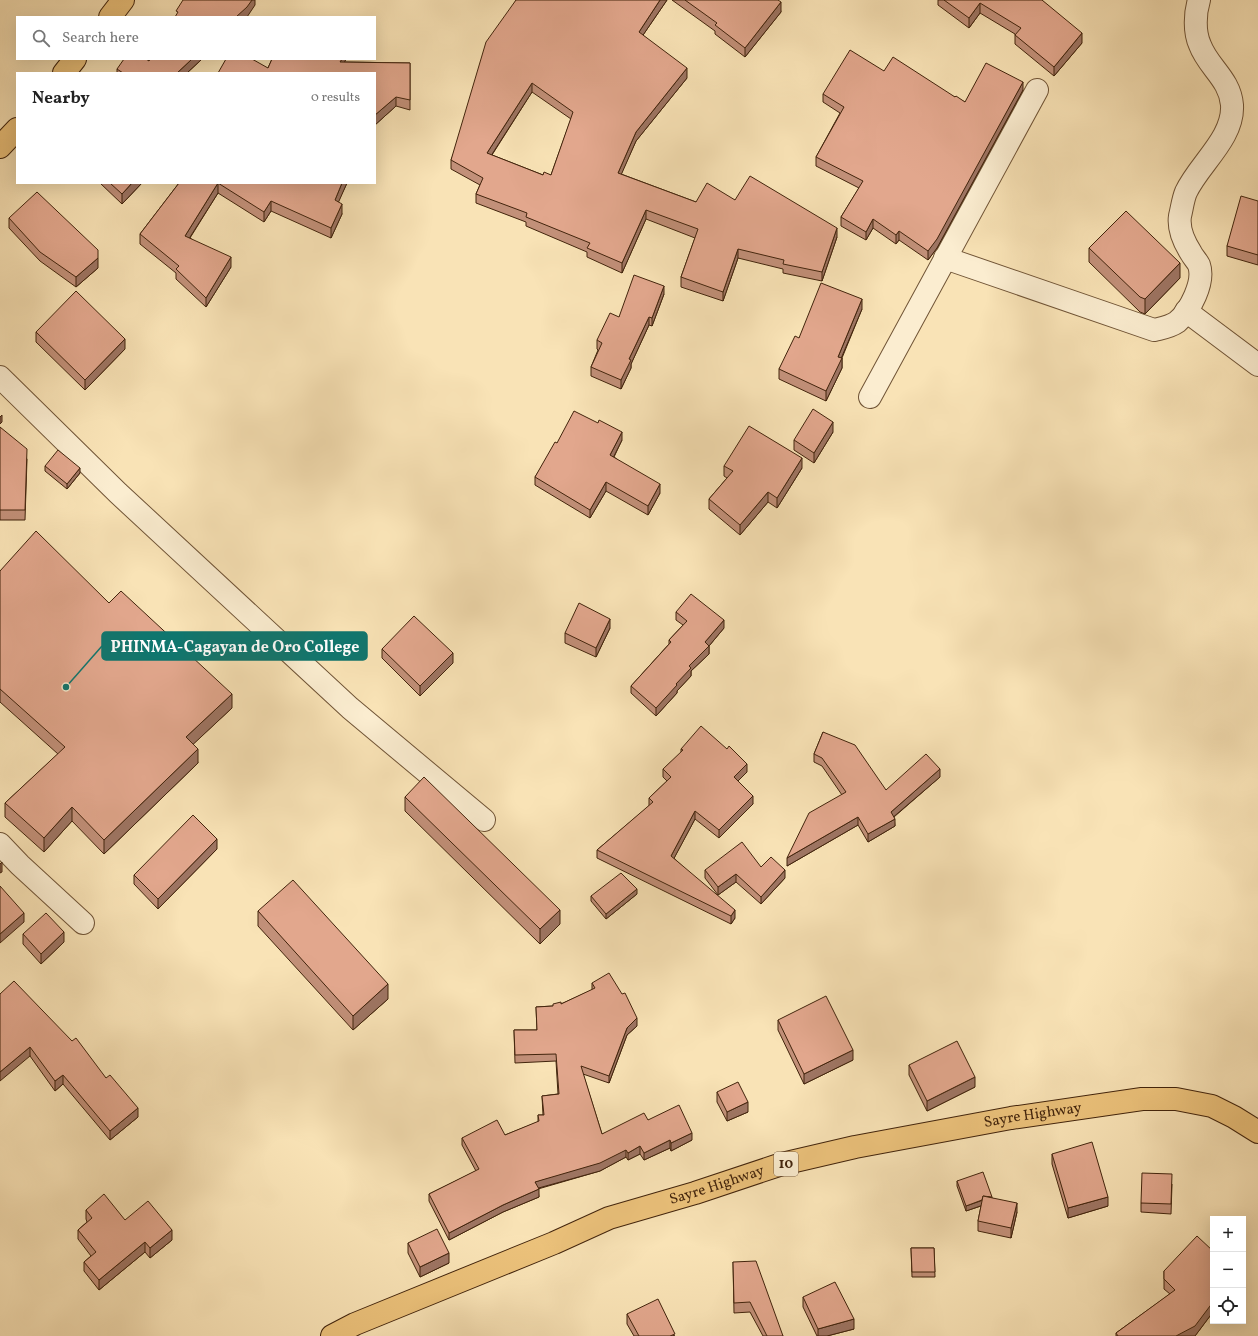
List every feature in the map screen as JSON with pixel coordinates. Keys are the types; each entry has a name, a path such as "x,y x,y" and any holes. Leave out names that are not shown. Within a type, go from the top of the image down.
{"highway":[{"path":"111,16 123,0"},
{"path":"65,72 74,60"},
{"path":"0,147 16,130"},
{"name":"Sayre Highway","path":"332,1336 355,1324 554,1243 608,1218 782,1164 929,1132 1142,1098 1176,1099 1212,1106 1234,1117 1258,1132"}],"street":[{"path":"945,258 1154,330 1165,328 1177,321 1186,311 1196,294 1201,280 1198,265 1182,236 1180,217 1186,193 1202,166 1223,138 1230,122 1232,105 1227,87 1220,74 1208,59 1199,44 1196,28 1199,0"},
{"path":"870,397 1037,90"},
{"path":"1186,311 1258,365"},
{"path":"0,377 118,493 327,687 484,820"},
{"path":"0,844 20,865 83,923"}],"building":[{"path":"183,0 252,0 237,16 176,16 178,12 176,11"},
{"path":"516,0 660,0 639,32 687,68 636,132 618,173 696,202 707,183 735,200 750,176 837,228 822,272 783,264 784,260 738,249 723,292 681,277 698,229 646,210 622,263 587,248 590,243 526,217 527,213 476,194 483,178 451,160 486,42","holes":["532,83 573,112 551,175 544,172 543,175 487,153"]},
{"path":"685,0 778,0 781,2 745,48 715,25 717,23"},
{"path":"944,0 1042,0 1082,33 1054,67 1015,35 1021,28 980,3 969,18"},
{"path":"850,50 884,71 893,57 965,102 986,63 1023,82 937,239 928,251 899,231 896,235 873,219 866,232 841,217 863,181 816,157 844,107 823,94"},
{"path":"123,60 191,60 178,72 122,72 117,69"},
{"path":"225,60 254,60 268,68 272,60 341,60 340,62 410,63 410,100 396,97 376,114 376,72 219,72"},
{"path":"111,184 131,184 122,194"},
{"path":"178,184 217,184 185,236 231,257 206,298 176,269 179,266 140,234"},
{"path":"220,184 342,184 335,200 342,204 331,228 271,201 264,212"},
{"path":"37,192 98,250 98,258 76,277 40,252 9,218"},
{"path":"1241,196 1258,201 1258,255 1227,246"},
{"path":"1126,211 1180,263 1145,299 1140,297 1089,248"},
{"path":"634,275 664,286 652,318 649,317 629,359 631,360 621,380 591,367 602,343 597,340 610,313 619,317"},
{"path":"821,283 862,299 838,357 842,358 826,391 779,369 795,336 799,338"},
{"path":"76,291 125,339 85,380 36,332"},
{"path":"813,409 833,422 814,453 794,440"},
{"path":"574,411 598,423 599,420 622,432 610,455 660,484 648,506 606,482 590,510 535,477 555,442 557,443"},
{"path":"749,426 802,458 777,498 768,492 740,525 709,499 733,471 724,466"},
{"path":"0,427 27,449 25,510 0,510"},
{"path":"58,450 80,468 67,484 45,466"},
{"path":"36,531 109,603 121,591 232,694 186,737 198,749 104,840 72,807 44,838 5,803 65,747 0,689 0,571"},
{"path":"691,594 724,620 705,642 709,646 689,666 691,668 656,708 631,686 671,642 669,640 687,621 676,612"},
{"path":"579,603 610,619 596,648 565,633"},
{"path":"414,616 453,653 420,686 382,649"},
{"path":"701,726 727,749 729,746 747,764 734,777 753,796 719,830 695,811 671,856 735,910 731,916 597,850 653,802 649,798 671,777 663,769 683,750 681,749"},
{"path":"823,732 855,745 886,790 926,754 940,769 891,812 895,819 868,834 858,817 787,858 809,813 846,792 822,758 814,754"},
{"path":"424,777 560,910 540,929 405,797"},
{"path":"193,815 217,839 158,899 134,875"},
{"path":"742,842 761,867 771,857 785,870 761,897 736,874 718,887 705,870"},
{"path":"621,873 637,889 606,914 591,896"},
{"path":"293,880 388,984 353,1016 258,911"},
{"path":"0,886 24,913 0,934"},
{"path":"46,913 64,932 41,954 23,934"},
{"path":"609,973 622,994 625,993 637,1018 627,1028 609,1076 581,1066 602,1134 644,1113 648,1120 679,1105 692,1133 671,1143 670,1140 644,1153 640,1146 628,1153 626,1150 600,1163 535,1182 539,1189 503,1205 449,1233 429,1194 479,1169 462,1138 497,1120 505,1135 539,1121 538,1115 544,1115 542,1096 559,1094 556,1054 515,1055 514,1030 537,1030 536,1007 553,1006 553,1004 561,1002 561,1004 595,988 592,983"},
{"path":"14,981 72,1041 76,1038 106,1078 110,1075 138,1108 110,1131 63,1075 55,1081 30,1047 0,1072 0,994"},
{"path":"826,996 853,1050 804,1074 778,1020"},
{"path":"957,1041 975,1077 927,1101 909,1065"},
{"path":"738,1082 748,1102 727,1112 717,1092"},
{"path":"1092,1142 1108,1197 1068,1208 1052,1154"},
{"path":"983,1172 992,1197 983,1196 982,1200 966,1206 957,1181"},
{"path":"1142,1173 1172,1174 1171,1204 1141,1203"},
{"path":"104,1194 125,1220 148,1201 172,1230 150,1248 145,1242 99,1280 84,1262 96,1252 78,1230 92,1218 86,1210"},
{"path":"983,1196 1017,1203 1011,1228 978,1221"},
{"path":"437,1229 449,1253 420,1267 408,1243"},
{"path":"1197,1236 1210,1248 1210,1306 1195,1326 1176,1336 1118,1336 1116,1333 1175,1290 1164,1279 1164,1271"},
{"path":"911,1248 934,1248 935,1272 912,1272"},
{"path":"756,1261 783,1336 767,1336 750,1302 734,1303 733,1262"},
{"path":"835,1282 854,1319 818,1329 803,1297"},
{"path":"658,1299 675,1334 670,1336 639,1336 627,1314"}],"place":[{"name":"PHINMA-Cagayan de Oro College","path":"66,687"}]}
